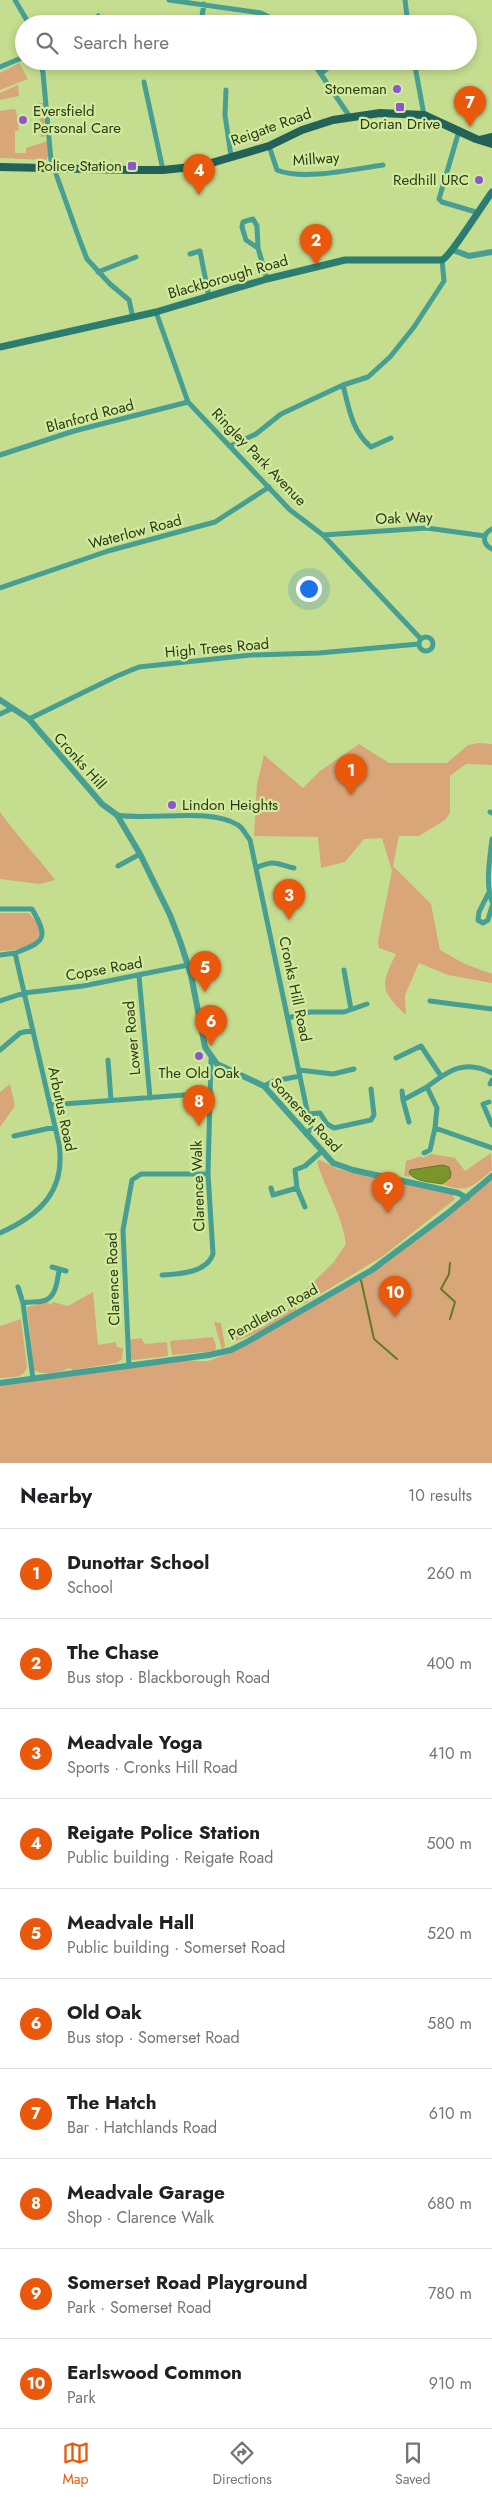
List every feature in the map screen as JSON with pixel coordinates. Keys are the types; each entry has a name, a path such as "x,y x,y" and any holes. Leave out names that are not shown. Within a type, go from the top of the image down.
{"main road":[{"name":"Reigate Road","path":"0,167 163,170 201,166 269,146 302,130 350,117 380,113 424,115 480,140 492,142"},
{"path":"442,260 447,258 454,250 476,212 492,192"},
{"name":"Blackborough Road","path":"0,347 133,318 267,279 344,260 442,260"}],"street":[{"path":"15,0 24,15"},
{"path":"170,0 265,15"},
{"path":"405,0 407,15"},
{"path":"202,15 204,4"},
{"path":"0,67 15,61"},
{"path":"42,70 51,160 88,259 98,272 129,300 133,318"},
{"path":"318,70 350,117"},
{"path":"321,74 326,70"},
{"path":"416,70 424,115"},
{"path":"144,82 163,170"},
{"path":"226,90 225,115 231,156"},
{"path":"458,131 438,199 442,202 476,212"},
{"name":"Millway","path":"269,146 277,170 285,173 302,174 382,165"},
{"path":"258,248 246,240 242,227 243,222 253,219 258,226 258,248 267,279"},
{"path":"454,250 469,256 492,252"},
{"path":"190,254 200,251 209,297"},
{"path":"98,272 136,257"},
{"path":"230,446 256,434 281,414 343,385 368,377 390,357 414,328 444,281 442,260"},
{"name":"Ringley Park Avenue","path":"156,312 188,402 290,510 323,535 420,641"},
{"path":"343,385 352,424 362,440 371,447 391,438"},
{"name":"Blanford Road","path":"0,455 74,431 188,402"},
{"name":"Waterlow Road","path":"0,588 108,551 215,522 269,487"},
{"name":"Oak Way","path":"323,535 427,528 485,536"},
{"path":"492,529 485,536 485,543 492,549"},
{"name":"High Trees Road","path":"29,719 117,676 140,668 251,655 319,653 420,641"},
{"path":"0,700 29,719"},
{"path":"0,714 11,709"},
{"name":"Cronks Hill","path":"29,719 102,804 117,815"},
{"path":"117,815 140,854 170,915 188,965 204,1041 211,1058"},
{"name":"Cronks Hill Road","path":"117,815 135,818 171,816 227,819 240,826 250,840 311,1129 306,1134"},
{"path":"489,891 492,904 488,920 483,923 478,920 479,912 487,899 489,891 492,839"},
{"path":"118,866 140,854"},
{"path":"256,868 270,862 281,862 294,868"},
{"path":"0,909 32,909 43,927 41,938 36,945 15,953 0,955"},
{"name":"Arbutus Road","path":"0,1233 36,1214 53,1190 60,1159 50,1104 15,953"},
{"name":"Copse Road","path":"0,1001 24,993 73,988 188,965"},
{"path":"344,970 351,1009"},
{"name":"Lower Road","path":"138,976 150,1098"},
{"path":"430,1001 492,1009"},
{"path":"288,1018 310,1012 334,1013 367,1004"},
{"path":"0,1050 20,1033 33,1030"},
{"path":"396,1058 421,1046 441,1076"},
{"name":"Somerset Road","path":"211,1058 217,1064 264,1086 332,1163 343,1168 458,1193 467,1198"},
{"name":"Clarence Walk","path":"162,1275 175,1274 201,1267 213,1257 208,1174 211,1093 209,1067 211,1058"},
{"path":"108,1060 112,1100"},
{"path":"403,1100 427,1087 441,1076 471,1065 492,1073"},
{"path":"264,1086 300,1073 333,1074 354,1069"},
{"path":"424,1153 430,1150 438,1108 427,1087"},
{"path":"308,1114 320,1113 327,1124 334,1128 371,1120 374,1115 371,1089"},
{"path":"402,1091 409,1122"},
{"path":"50,1104 211,1093"},
{"path":"477,1106 489,1102"},
{"path":"483,1104 492,1125"},
{"path":"14,1136 55,1127"},
{"path":"435,1128 491,1146"},
{"path":"304,1207 295,1170 305,1166 321,1152"},
{"name":"Clarence Road","path":"129,1366 123,1230 132,1180 141,1174 208,1174"},
{"name":"Pendleton Road","path":"0,1383 209,1356 231,1350 372,1270 467,1198 492,1176"},
{"path":"271,1188 273,1195 298,1188"},
{"path":"52,1268 66,1271"},
{"path":"23,1303 41,1302 48,1299 54,1292 59,1271"},
{"path":"18,1287 23,1303 33,1379"}],"shaded area":[{"path":"15,65 15,70 23,70 28,79 0,90 0,73"},
{"path":"18,85 19,96 0,100 0,93"},
{"path":"38,103 43,103 47,136 41,137"},
{"path":"16,110 19,130 15,131 15,153 26,153 26,148 48,141 49,155 46,160 0,158 0,111"},
{"path":"479,743 492,744 492,765 466,764 450,776 450,813 445,820 419,836 399,836 393,866 431,904 440,950 465,964 492,974 492,983 448,975 419,963 405,995 406,1015 391,999 385,987 387,974 396,954 379,948 378,941 392,871 382,838 364,839 345,862 321,868 318,837 254,836 257,784 264,755 303,788 320,771 359,744 389,763 447,763 468,745"},
{"path":"0,812 55,880 40,884 0,879"},
{"path":"0,913 29,913 40,926 36,941 21,948 0,951"},
{"path":"10,1084 15,1106 0,1127 0,1092"},
{"path":"491,1153 492,1170 469,1187 458,1188 442,1184 449,1178 451,1173 409,1173 411,1177 404,1176 406,1161 421,1156 423,1158 431,1154 455,1158 465,1171"},
{"path":"320,1160 338,1169 452,1194 455,1199 383,1256 304,1304 297,1301 300,1295 333,1263 346,1244 341,1222 317,1161"},
{"path":"443,1165 449,1167 451,1173 450,1178 442,1184 419,1180 409,1173 410,1170"},
{"path":"492,1180 492,1463 0,1463 0,1385 186,1361 208,1361 238,1350 379,1268"},
{"path":"93,1292 98,1345 116,1342 117,1347 123,1348 122,1359 117,1363 73,1370 70,1368 52,1373 42,1373 34,1370 27,1307 47,1302 51,1305 53,1302 68,1306"},
{"path":"296,1304 296,1311 257,1333 233,1342 230,1335 263,1327"},
{"path":"21,1319 27,1367 23,1374 0,1378 0,1326"},
{"path":"214,1322 221,1323 225,1346 222,1349"},
{"path":"213,1337 216,1345 215,1351 172,1355 170,1341"},
{"path":"141,1338 145,1344 167,1342 168,1356 133,1360 130,1358 128,1340"}],"waterway":[{"path":"450,1263 449,1274 441,1289 455,1302 450,1319"},
{"path":"361,1280 374,1339 397,1359"}],"place":[{"name":"Stoneman","path":"397,89"},
{"name":"Dorian Drive","path":"400,107"},
{"name":"Eversfield Personal Care","path":"23,120"},
{"name":"The Hatch","path":"470,127"},
{"name":"Police Station","path":"132,166"},
{"name":"Redhill URC","path":"479,180"},
{"name":"Reigate Police Station","path":"199,195"},
{"name":"The Chase","path":"316,265"},
{"name":"Dunottar School","path":"351,795"},
{"name":"Lindon Heights","path":"172,805"},
{"name":"Meadvale Yoga","path":"289,920"},
{"name":"Meadvale Hall","path":"205,992"},
{"name":"Old Oak","path":"211,1046"},
{"name":"The Old Oak","path":"199,1056"},
{"name":"Meadvale Garage","path":"199,1126"},
{"name":"Somerset Road Playground","path":"388,1213"},
{"name":"Earlswood Common","path":"395,1317"}]}
